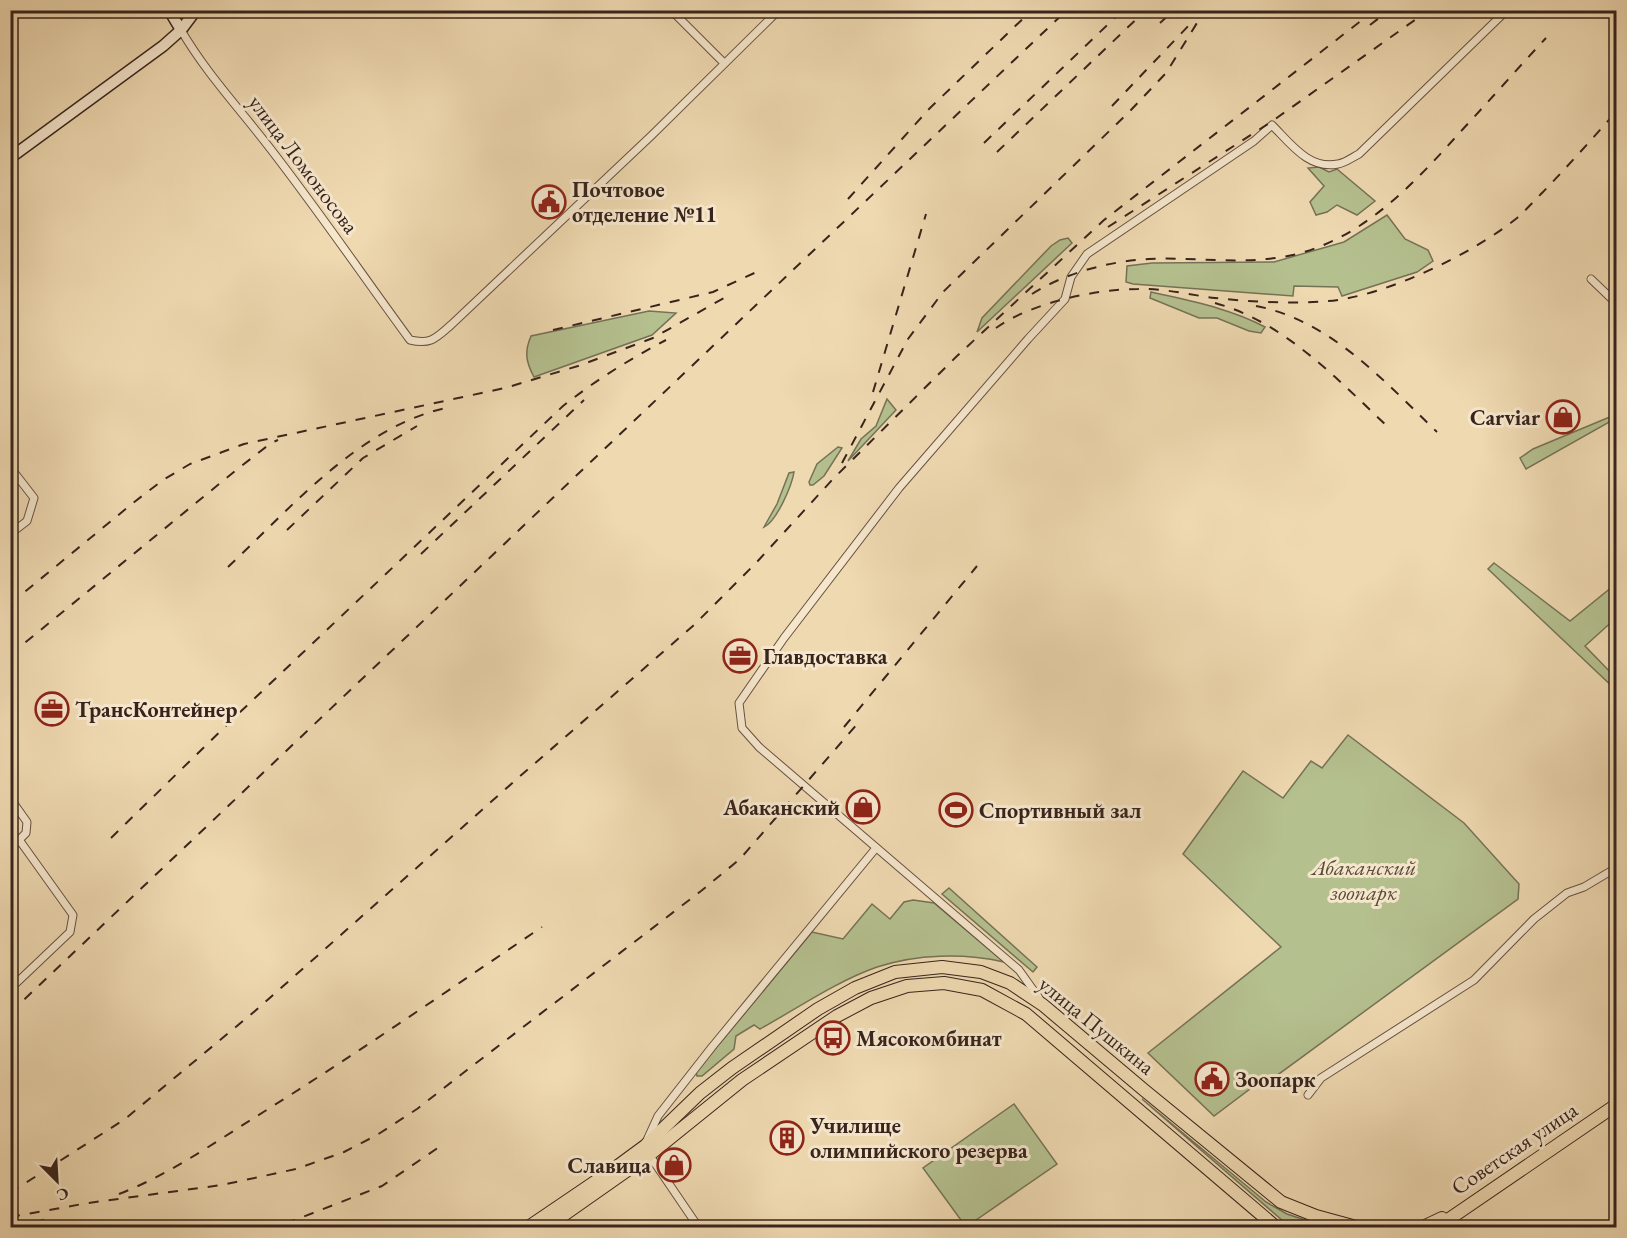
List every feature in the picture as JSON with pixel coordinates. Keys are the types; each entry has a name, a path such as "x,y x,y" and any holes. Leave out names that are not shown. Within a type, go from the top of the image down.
{"main road":[{"name":"улица Пушкина","path":"527,1227 647,1150 700,1093 818,1008 855,988 895,972 942,967 981,972 1010,983 1043,1005 1281,1202 1316,1216 1360,1227"},
{"name":"улица Пушкина","path":"545,1227 742,1080 837,1016 871,998 907,986 944,983 982,990 1026,1014 1277,1227"},
{"name":"Советская улица","path":"1436,1227 1617,1105"},
{"path":"1421,1227 1474,1200"}],"street":[{"name":"улица Ломоносова","path":"169,10 225,95 268,147 410,340 422,343 435,339 451,325 670,118 724,63"},
{"path":"10,158 127,74 181,30 196,10"},
{"path":"672,10 724,63 779,10"},
{"path":"1043,1005 1019,970 759,747 742,728 739,704 783,638 899,488 1065,299 1071,277 1087,254 1254,141 1272,125 1302,156 1320,165 1340,164 1359,154 1507,10"},
{"path":"1591,279 1617,303"},
{"path":"10,467 34,498 27,521 10,534"},
{"path":"10,798 27,822 26,833 10,849"},
{"path":"11,988 70,932 73,915 20,841"},
{"path":"699,1227 647,1150 658,1116 876,848"},
{"path":"1308,1095 1321,1078 1474,980 1534,919 1567,893 1584,887 1617,868"}],"green space":[{"path":"1319,167 1329,172 1337,169 1375,201 1357,215 1337,205 1327,212 1316,215 1310,202 1324,186 1308,168"},
{"path":"1387,215 1405,239 1428,250 1433,261 1417,272 1342,296 1338,287 1294,286 1293,296 1126,282 1127,266 1152,263 1274,262 1344,242"},
{"path":"1068,238 1072,243 977,332 982,318 1051,246"},
{"path":"1151,292 1223,310 1265,327 1261,333 1249,331 1217,318 1199,318 1150,298"},
{"path":"649,311 676,313 652,335 534,377 527,357 527,347 531,336"},
{"path":"887,399 896,410 848,461 861,439 876,426"},
{"path":"1612,416 1613,420 1526,469 1520,458 1533,449"},
{"path":"838,447 842,448 824,476 810,485 809,482 817,464"},
{"path":"794,472 779,510 764,527 777,504 789,473"},
{"path":"1494,563 1570,621 1612,587 1616,591 1616,618 1585,646 1616,678 1616,690 1488,569"},
{"name":"Абаканский зоопарк","path":"1348,735 1464,823 1519,884 1518,899 1268,1082 1258,1083 1214,1116 1148,1053 1281,947 1183,854 1243,771 1283,798 1311,761 1322,768"},
{"path":"949,888 1037,967 1033,972 942,894"},
{"path":"913,900 934,903 1004,962 972,957 940,956 908,959 877,967 832,988 760,1029 754,1025 736,1036 734,1049 702,1076 697,1076 696,1072 812,932 843,939 872,904 890,919 904,902"},
{"path":"1142,1099 1266,1202 1287,1214 1326,1227 1290,1227"},
{"path":"1014,1104 1057,1164 966,1227 923,1168"}],"railway":[{"path":"848,199 929,109 1032,10"},
{"path":"10,1013 1067,10"},
{"path":"984,143 1123,10"},
{"path":"997,152 1146,10"},
{"path":"1160,23 1174,10"},
{"path":"842,463 908,339 943,292 1130,111 1166,73 1205,10"},
{"path":"10,1193 125,1119 255,1011 694,625 756,563 833,479 957,356 1104,220 1375,10"},
{"path":"1108,227 1271,122 1429,10"},
{"path":"1370,25 1388,11"},
{"path":"1112,106 1193,21"},
{"path":"1032,294 1073,274 1119,262 1164,259 1267,259 1298,254 1326,244 1352,230 1400,194 1443,151 1546,38"},
{"path":"996,328 1027,311 1064,299 1103,292 1147,289 1257,301 1328,301 1350,298 1401,282 1453,259 1517,218 1616,112"},
{"path":"873,392 926,214"},
{"path":"553,330 713,292 761,270"},
{"path":"10,604 133,503 163,480 190,464 244,444 505,388 578,366 653,338 731,294"},
{"path":"1215,303 1264,323 1286,338 1328,371 1387,426"},
{"path":"1256,306 1283,313 1332,339 1376,374 1437,432"},
{"path":"111,838 236,716 563,406 613,370 666,340"},
{"path":"421,554 584,400"},
{"path":"228,567 328,472 355,451 414,418 446,408"},
{"path":"287,530 363,458 417,426"},
{"path":"10,655 235,471 278,440"},
{"path":"844,727 977,566"},
{"path":"10,1217 88,1203 222,1185 296,1169 344,1152 377,1135 417,1109 740,859 859,722"},
{"path":"119,1194 176,1167 212,1145 370,1043 542,927"},
{"path":"266,1228 295,1220 382,1186 445,1143"},
{"path":"15,1228 53,1217"}],"place":[{"name":"Почтовое отделение №11","path":"549,202"},
{"name":"Carviar","path":"1563,417"},
{"name":"Главдоставка","path":"740,656"},
{"name":"ТрансКонтейнер","path":"52,709"},
{"name":"Абаканский","path":"863,807"},
{"name":"Спортивный зал","path":"956,810"},
{"name":"Мясокомбинат","path":"833,1038"},
{"name":"Зоопарк","path":"1212,1079"},
{"name":"Училище олимпийского резерва","path":"787,1138"},
{"name":"Славица","path":"674,1165"}]}
